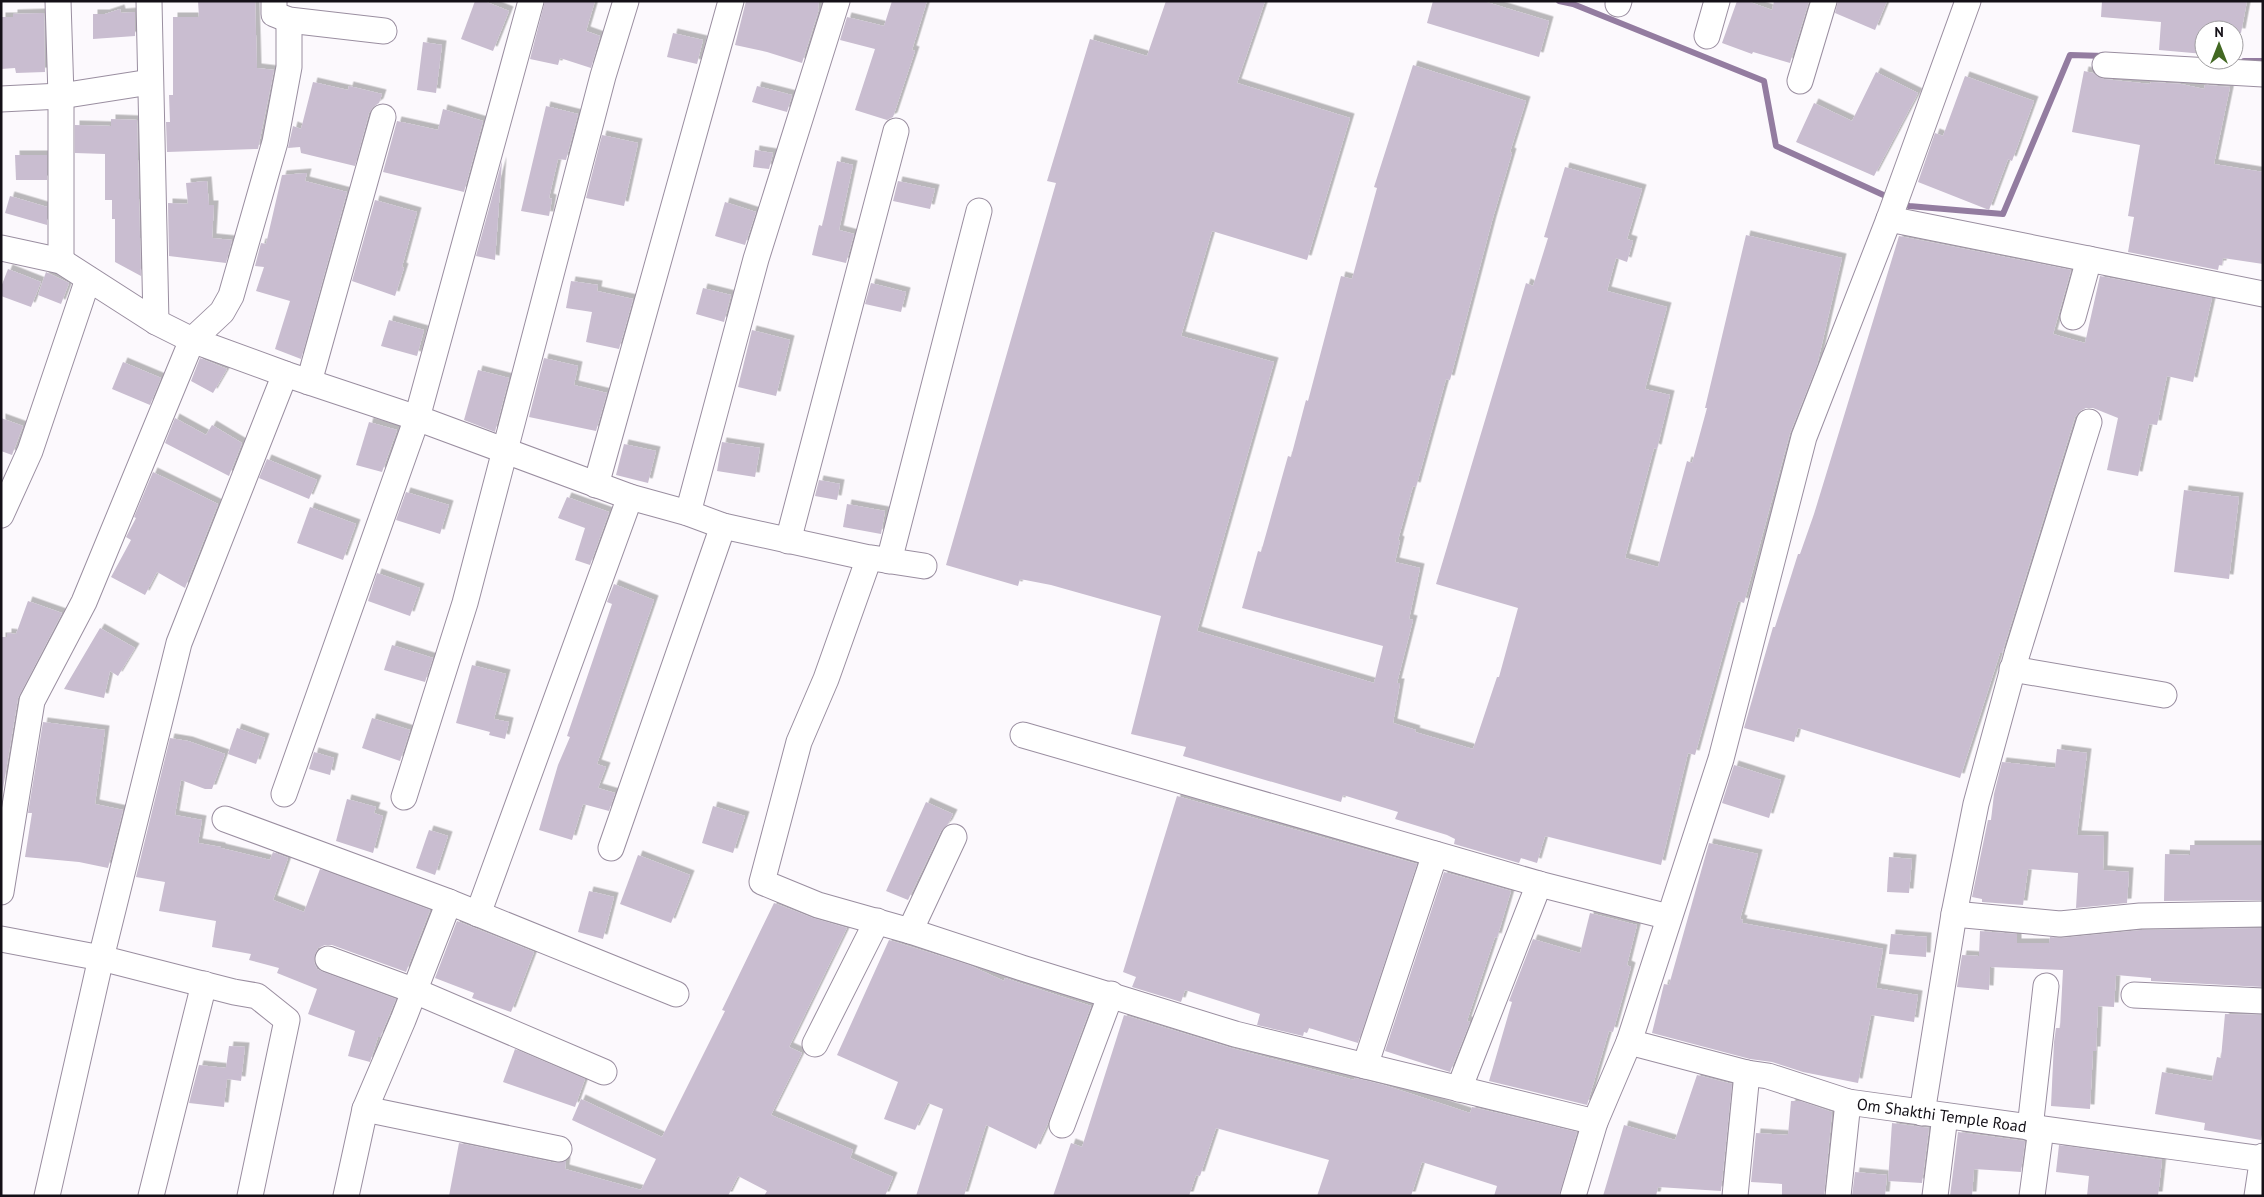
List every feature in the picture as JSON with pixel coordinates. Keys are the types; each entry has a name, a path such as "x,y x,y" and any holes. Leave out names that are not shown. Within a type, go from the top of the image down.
{"street":[{"path":"58,1 61,96 61,261"},
{"path":"149,1 156,322"},
{"path":"284,794 417,418 531,1"},
{"path":"404,797 465,603 603,76 626,1"},
{"path":"596,485 731,1"},
{"path":"688,513 756,259 837,1"},
{"path":"1707,36 1717,1"},
{"path":"1800,81 1824,1"},
{"path":"1573,1196 1595,1122 1628,1042 1721,759 1804,437 1894,207 1968,1"},
{"path":"1,892 32,702 84,602 192,340 222,312 231,296 275,142 289,67 282,11 384,31"},
{"path":"2105,65 2263,74"},
{"path":"1,99 61,96 150,82"},
{"path":"309,382 383,117"},
{"path":"788,541 896,130"},
{"path":"1894,207 2090,260 2263,294"},
{"path":"980,211 879,559 799,742 762,882 818,905 910,931 1235,1034 1595,1122"},
{"path":"1,248 61,261 156,322 192,340 285,374 417,418 630,497 688,513 724,526 788,541 924,566"},
{"path":"2073,317 2090,260"},
{"path":"1,515 30,451 88,279"},
{"path":"47,1196 101,958 179,643 285,374"},
{"path":"1935,1196 1933,1115 1954,914 1976,804 2012,669 2089,422"},
{"path":"478,914 630,497"},
{"path":"611,848 724,526"},
{"path":"2012,669 2164,695"},
{"path":"1023,735 1539,884 1670,917"},
{"path":"225,819 449,902 676,994"},
{"path":"910,931 954,837"},
{"path":"1364,1066 1435,854"},
{"path":"1459,1089 1539,884"},
{"path":"346,1196 364,1108 414,991 449,902"},
{"path":"1954,914 2060,924 2140,916 2263,914"},
{"path":"815,1044 877,921"},
{"path":"1,939 101,958 256,996 287,1020 250,1196"},
{"path":"328,959 414,991 604,1072"},
{"path":"151,1196 204,984"},
{"path":"2032,1196 2046,986"},
{"path":"1062,1125 1111,994"},
{"path":"2134,995 2263,1001"},
{"name":"Om Shakthi Temple Road","path":"1628,1042 1747,1073 1768,1076 1848,1102 1933,1115 2263,1158"},
{"path":"1735,1196 1747,1073"},
{"path":"1838,1196 1848,1102"},
{"path":"364,1108 559,1149"},
{"path":"2258,1196 2263,1158"}],"building":[{"path":"198,1 255,1 257,68 274,70 258,149 167,152 166,122 170,122 169,95 173,95 173,17 199,17"},
{"path":"475,1 484,1 509,11 493,51 461,39"},
{"path":"545,1 595,1 586,31 600,36 591,68 560,58 558,65 530,59"},
{"path":"746,1 819,1 819,9 802,63 767,52 735,45"},
{"path":"892,1 927,1 912,50 915,51 893,117 887,120 855,110 875,49 840,40 847,17 884,26"},
{"path":"1166,1 1265,1 1237,83 1350,118 1307,260 1212,231 1181,336 1274,362 1197,631 1374,683 1383,646 1242,608 1258,551 1261,552 1288,456 1291,457 1306,400 1308,401 1341,276 1352,279 1377,188 1374,187 1413,65 1526,101 1510,152 1512,153 1450,380 1446,379 1416,487 1413,486 1398,540 1400,541 1395,562 1420,568 1409,619 1413,620 1397,683 1400,683 1393,723 1416,730 1415,732 1473,749 1497,677 1499,677 1518,608 1436,584 1526,283 1533,286 1548,238 1544,237 1565,167 1642,189 1627,239 1633,241 1627,262 1616,258 1607,291 1667,307 1645,389 1670,395 1657,449 1654,448 1625,558 1658,567 1687,461 1692,463 1707,408 1705,408 1746,235 1842,258 1817,365 1790,433 1744,603 1738,601 1695,755 1688,753 1661,865 1545,836 1537,863 1521,858 1519,863 1454,844 1455,839 1447,835 1395,819 1398,812 1343,795 1341,802 1183,756 1186,747 1131,734 1161,616 1051,585 1020,579 1018,586 946,565 1056,183 1047,181 1090,39 1147,56"},
{"path":"1433,1 1483,1 1549,21 1539,57 1427,23"},
{"path":"1737,1 1747,1 1772,10 1774,1 1809,1 1790,63 1753,52 1752,54 1722,43"},
{"path":"1838,1 1887,1 1875,30 1835,13"},
{"path":"2102,1 2247,1 2243,20 2194,20 2194,53 2159,50 2161,22 2101,17"},
{"path":"120,9 121,13 135,12 135,36 93,39 93,14 105,14"},
{"path":"44,13 45,72 16,73 15,68 1,69 1,17 13,17 13,14"},
{"path":"673,33 703,40 697,64 667,57"},
{"path":"423,42 442,45 436,93 417,90"},
{"path":"2084,71 2104,79 2150,84 2151,82 2181,84 2204,89 2205,85 2230,87 2214,164 2263,172 2263,264 2223,258 2222,265 2219,265 2218,270 2128,252 2134,217 2128,216 2140,145 2072,132"},
{"path":"1876,72 1918,93 1874,176 1796,142 1814,103 1852,121"},
{"path":"1965,76 2034,101 2012,161 2008,159 1989,210 1918,182 1935,133 1943,136"},
{"path":"313,82 348,90 349,86 382,94 379,103 369,113 355,166 301,153 300,147 288,148 293,126 301,129"},
{"path":"757,86 792,95 787,112 752,102"},
{"path":"546,106 578,114 566,160 558,159 549,198 552,199 549,216 521,211"},
{"path":"443,109 483,121 464,192 383,172 397,121 438,130"},
{"path":"111,119 137,120 141,276 115,262 115,219 112,219 112,200 105,200 105,154 75,153 75,125 111,126"},
{"path":"602,135 638,143 624,206 586,198"},
{"path":"755,150 773,153 769,169 753,167"},
{"path":"15,155 47,155 47,180 16,180"},
{"path":"502,161 495,260 476,256"},
{"path":"837,161 853,165 839,230 854,234 846,263 812,255 819,225 822,226"},
{"path":"307,173 305,181 347,192 301,359 275,349 290,301 256,291 264,267 255,266 261,243 266,244 282,175"},
{"path":"207,181 209,205 214,205 212,238 232,240 226,263 169,256 168,203 188,204 186,183"},
{"path":"898,181 935,189 930,209 893,201"},
{"path":"10,196 47,207 47,225 5,213"},
{"path":"375,200 417,212 402,267 404,268 395,296 352,281"},
{"path":"725,202 756,212 745,245 715,236"},
{"path":"1899,236 2071,270 2053,334 2085,343 2100,276 2212,298 2193,382 2167,376 2157,425 2149,424 2138,476 2107,470 2118,418 2093,408 2086,408 2080,411 2075,417 2002,653 2000,653 1960,778 1798,728 1794,742 1744,728 1773,627 1775,627 1798,554 1800,554 1814,514"},
{"path":"8,269 41,282 31,307 1,296 1,287"},
{"path":"46,272 69,283 61,304 38,295"},
{"path":"571,281 598,285 597,291 633,299 619,349 586,342 592,312 566,308"},
{"path":"871,283 906,292 901,312 865,304"},
{"path":"703,288 731,295 724,322 696,314"},
{"path":"389,320 424,330 417,356 381,346"},
{"path":"752,330 790,340 776,396 738,387"},
{"path":"200,358 227,369 213,393 191,381"},
{"path":"544,358 578,366 574,385 607,393 596,431 529,417"},
{"path":"123,362 161,378 150,405 112,389"},
{"path":"478,370 509,378 495,432 464,420"},
{"path":"1,418 23,426 12,455 1,451"},
{"path":"175,418 206,435 212,425 242,443 229,476 165,443"},
{"path":"369,422 397,430 382,472 356,465"},
{"path":"722,442 760,448 755,477 717,471"},
{"path":"624,444 656,451 648,483 616,475"},
{"path":"267,459 317,480 309,499 259,478"},
{"path":"153,472 218,504 185,588 157,572 145,595 111,577 131,540 126,537 136,518 134,517"},
{"path":"819,480 840,484 837,500 815,496"},
{"path":"2184,490 2239,497 2229,579 2174,572"},
{"path":"406,492 449,505 440,534 396,520"},
{"path":"567,497 609,512 590,565 575,560 585,528 558,518"},
{"path":"847,504 885,511 881,534 843,527"},
{"path":"310,507 356,524 343,560 297,543"},
{"path":"377,573 420,588 410,616 368,601"},
{"path":"614,584 654,600 597,764 606,767 598,788 615,793 609,811 583,804 572,840 539,830 558,765 570,737 567,736 612,604 607,602"},
{"path":"28,601 62,613 18,698 1,801 1,637 7,637 7,633 16,634"},
{"path":"100,628 135,648 118,676 110,671 104,698 64,689"},
{"path":"392,645 433,658 425,682 384,670"},
{"path":"472,665 506,674 494,719 509,722 505,739 489,735 490,732 456,723"},
{"path":"372,718 410,730 400,761 362,748"},
{"path":"43,722 105,730 95,804 123,810 108,868 79,862 25,857 32,813 28,813"},
{"path":"237,728 265,738 256,764 228,754"},
{"path":"170,738 188,741 225,754 212,789 205,789 181,780 175,815 202,820 198,843 270,860 273,852 288,858 273,900 304,912 320,869 430,910 406,972 332,945 318,948 315,954 314,962 317,969 396,999 380,1037 378,1037 370,1062 348,1056 355,1031 308,1014 317,989 277,973 279,968 249,960 251,954 212,947 216,921 159,911 165,882 136,877"},
{"path":"2057,749 2087,753 2077,835 2104,836 2103,870 2129,872 2127,903 2076,908 2078,873 2028,869 2023,905 1982,902 1982,899 1972,897 1988,820 1991,820 1994,794 2002,762 2055,768"},
{"path":"314,752 334,758 330,775 309,769"},
{"path":"1734,765 1781,780 1769,818 1722,803"},
{"path":"1177,796 1417,864 1358,1043 1309,1028 1307,1033 1304,1032 1303,1036 1257,1025 1260,1014 1185,990 1181,1002 1132,987 1136,977 1123,972"},
{"path":"347,799 376,807 374,813 383,816 373,853 336,841"},
{"path":"926,802 953,814 948,824 941,831 908,900 886,891"},
{"path":"713,806 745,816 733,853 702,843"},
{"path":"429,830 448,836 435,875 416,868"},
{"path":"1709,843 1758,854 1740,919 1743,920 1742,923 1883,949 1876,988 1918,995 1914,1022 1871,1015 1858,1083 1803,1072 1772,1062 1750,1059 1652,1033 1664,984 1669,985"},
{"path":"2190,845 2263,845 2263,900 2164,901 2165,854 2190,855"},
{"path":"638,855 690,875 671,923 620,904"},
{"path":"1889,857 1912,859 1909,893 1887,892"},
{"path":"1444,872 1511,891 1497,938 1495,937 1467,1021 1470,1022 1450,1072 1385,1051"},
{"path":"589,891 614,897 603,939 578,932"},
{"path":"774,903 813,918 847,928 789,1047 802,1053 771,1115 853,1150 850,1158 893,1177 885,1196 764,1196 767,1191 738,1176 728,1196 449,1196 459,1143 556,1163 566,1161 565,1169 641,1190 656,1159 572,1120 581,1099 662,1137 725,1011 722,1010"},
{"path":"1590,913 1637,925 1627,965 1631,967 1613,1032 1609,1031 1587,1105 1489,1081 1512,1002 1509,1001 1533,939 1580,953"},
{"path":"457,921 534,952 511,1012 472,998 474,993 435,978"},
{"path":"2263,928 2263,987 2151,981 2151,978 2116,975 2114,1007 2098,1006 2096,1051 2093,1051 2090,1109 2051,1106 2054,1042 2056,1028 2060,1028 2063,970 1990,967 1989,990 1957,987 1962,955 1979,956 1980,931 2017,934 2017,943 2049,943 2050,937 2061,938 2141,930"},
{"path":"1891,934 1927,937 1926,957 1889,954"},
{"path":"889,940 969,965 1004,981 1005,978 1091,1006 1048,1123 1036,1149 986,1125 964,1196 916,1196 943,1109 928,1103 915,1130 884,1119 898,1082 837,1055"},
{"path":"2225,1014 2263,1015 2263,1129 2261,1140 2204,1130 2205,1123 2155,1114 2162,1072 2212,1081 2217,1057 2221,1058"},
{"path":"1124,1015 1231,1048 1354,1080 1355,1078 1384,1085 1470,1113 1472,1107 1577,1132 1559,1196 1494,1196 1497,1186 1422,1162 1411,1196 1317,1196 1329,1160 1216,1128 1200,1176 1196,1175 1189,1196 1053,1196 1071,1143 1082,1147"},
{"path":"229,1046 245,1047 241,1081 227,1079 224,1107 189,1103 199,1065 226,1068"},
{"path":"515,1049 585,1079 575,1107 503,1082"},
{"path":"1697,1075 1732,1084 1721,1191 1658,1187 1656,1196 1603,1196 1624,1125 1675,1140"},
{"path":"1791,1101 1800,1101 1832,1112 1824,1196 1782,1196 1782,1184 1751,1182 1756,1133 1788,1135"},
{"path":"1892,1123 1929,1128 1922,1183 1888,1181"},
{"path":"1958,1132 2025,1141 2021,1172 1974,1169 1972,1196 1950,1196"},
{"path":"2059,1145 2162,1160 2158,1196 2087,1196 2089,1176 2056,1172"},
{"path":"1855,1172 1887,1175 1885,1196 1852,1196"}],"waterway":[{"path":"1559,1 1573,4 1764,81 1776,146 1890,198"},
{"path":"1899,202 1909,206 2003,214 2070,55 2105,56"},
{"path":"2244,61 2263,61"}]}
